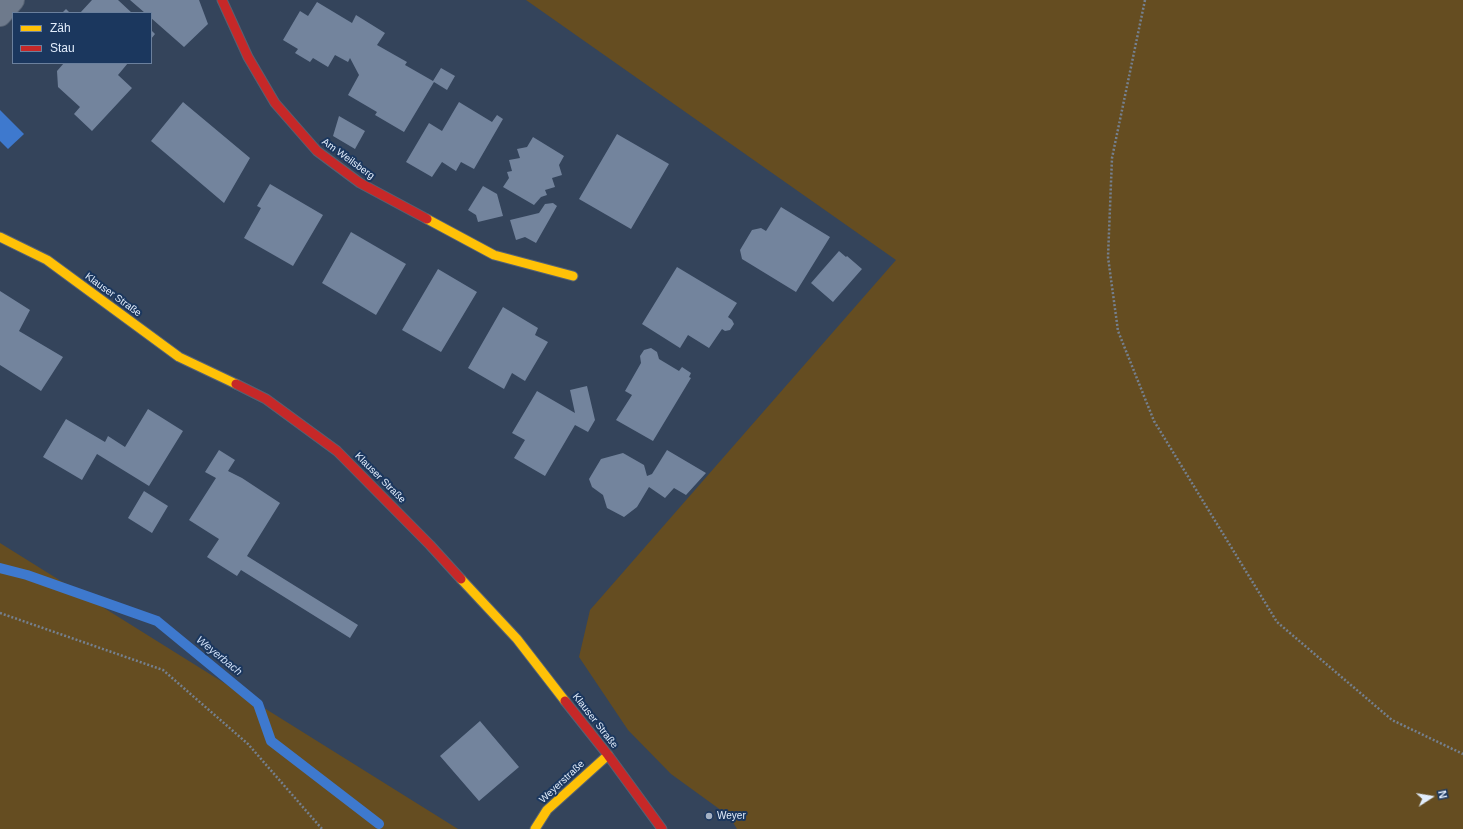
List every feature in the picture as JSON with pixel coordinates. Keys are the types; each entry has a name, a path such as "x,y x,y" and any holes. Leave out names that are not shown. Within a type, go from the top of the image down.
{"main road":[{"name":"Am Weilsberg","path":"222,0 248,57 275,103 316,151 360,183 494,255 573,276"},
{"name":"Klauser Straße","path":"0,237 47,260 180,357 266,399 337,451 430,545 518,639 608,755 662,829"},
{"name":"Weyerstraße","path":"535,829 547,810 608,755"}],"street":[{"path":"0,15 13,0"}],"path":[{"path":"1145,0 1112,158 1108,257 1118,331 1154,421 1277,622 1392,720 1463,754"},
{"path":"0,613 163,670 248,744 322,829"}],"shaded area":[{"path":"526,0 1463,0 1463,829 737,829 729,816 671,774 628,730 579,657 590,610 896,260"},
{"path":"0,543 458,829 0,829"}],"water":[{"path":"0,110 24,134 8,149 0,141"}],"building":[{"path":"92,0 118,0 131,12 81,12"},
{"path":"130,0 199,0 208,24 184,47 152,19 152,12 144,12"},
{"path":"317,2 352,23 356,15 385,33 377,45 407,62 405,65 433,81 441,68 455,76 447,90 434,82 404,132 375,115 377,112 348,95 359,75 350,58 348,62 335,55 328,67 313,58 310,62 295,53 298,49 283,40 300,11 308,16"},
{"path":"152,31 155,34 152,38"},
{"path":"63,64 127,64 118,75 132,88 92,131 74,114 80,107 58,87 57,71"},
{"path":"183,102 250,158 224,203 151,141"},
{"path":"459,102 492,122 497,115 503,119 474,169 461,162 456,171 442,162 432,177 406,162 429,123 442,131"},
{"path":"339,116 365,131 355,149 333,136"},
{"path":"617,134 669,164 631,229 579,199"},
{"path":"533,137 564,156 559,165 562,175 552,178 555,187 545,190 547,195 541,197 534,205 503,187 509,178 507,172 512,171 509,160 520,158 517,149 527,147"},
{"path":"270,184 323,215 293,266 244,238 261,208 257,206"},
{"path":"483,186 497,194 503,216 478,222 476,215 468,210"},
{"path":"553,203 557,206 536,243 525,237 516,240 510,220 539,213 545,204"},
{"path":"781,207 830,237 796,292 742,259 740,250 752,230 761,228 766,231"},
{"path":"351,232 406,264 376,315 322,283"},
{"path":"839,251 862,269 833,302 811,283"},
{"path":"677,267 737,303 728,317 734,324 730,330 725,331 722,329 709,348 688,335 680,348 642,324"},
{"path":"438,269 477,292 441,352 402,330"},
{"path":"0,291 30,310 19,331 63,357 41,391 0,365"},
{"path":"503,307 538,328 535,335 548,342 525,381 512,373 504,389 468,368"},
{"path":"651,348 657,352 659,359 679,371 682,367 691,373 689,377 691,378 653,441 616,420 632,395 625,391 641,363 640,356 644,350"},
{"path":"587,386 595,420 588,432 575,425 545,476 514,458 525,440 512,433 537,391 575,413 570,390"},
{"path":"148,409 183,431 149,486 97,454 82,480 43,457 66,419 105,442 108,436 125,447"},
{"path":"219,450 235,460 228,471 242,478 280,503 247,556 358,625 350,638 241,570 237,576 207,557 219,539 189,520 216,478 205,472"},
{"path":"667,450 706,473 686,495 674,488 665,498 649,487 637,507 624,517 607,508 603,495 592,487 589,479 601,459 623,453 644,465 647,476 652,474"},
{"path":"144,491 168,506 152,533 128,518"},
{"path":"480,721 519,767 479,801 440,756"}],"waterway":[{"name":"Weyerbach","path":"0,568 27,575 157,621 258,704 271,741 379,824"}],"traffic: slow":[{"path":"427,219 494,255 573,276"},
{"path":"0,237 47,260 179,357 236,384"},
{"path":"461,579 517,639 565,701"},
{"path":"535,829 547,810 608,755"}],"traffic: jam":[{"path":"222,0 248,57 275,103 317,151 360,183 427,219"},
{"path":"236,384 266,399 337,451 430,545 461,579"},
{"path":"565,701 608,755 662,829"}],"place":[{"name":"Weyer","path":"709,816"}]}
